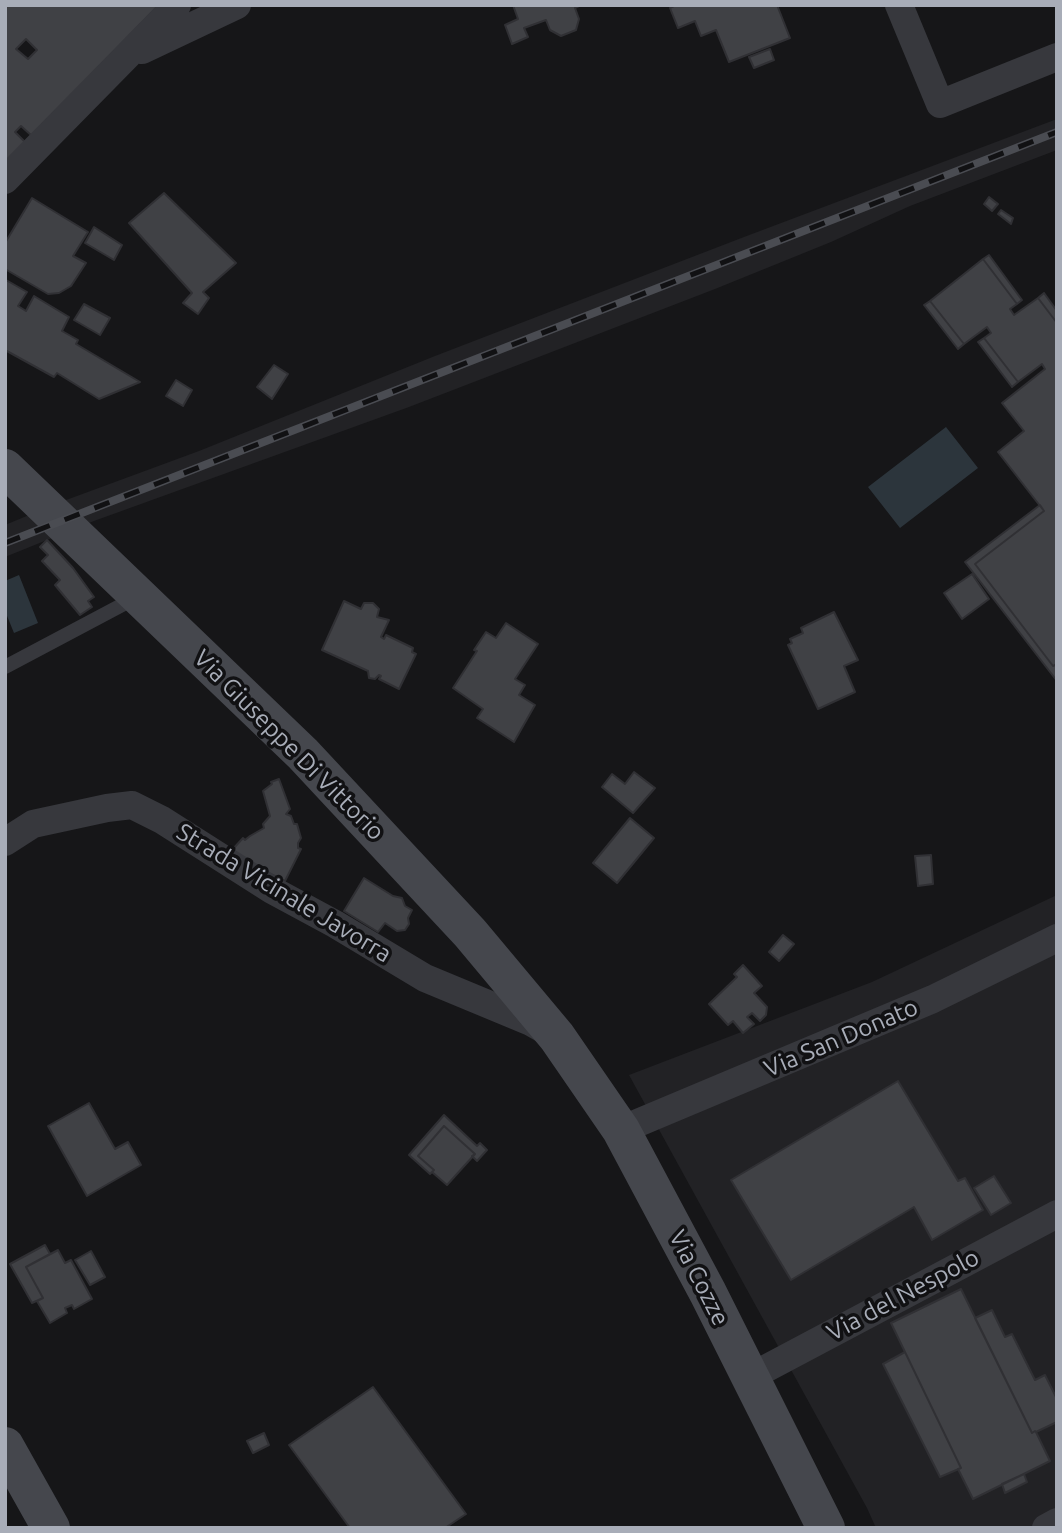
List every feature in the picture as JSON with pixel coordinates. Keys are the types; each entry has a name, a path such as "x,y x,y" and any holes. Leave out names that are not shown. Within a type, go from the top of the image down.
{"street":[{"path":"5,180 177,5"},
{"path":"124,58 237,5"},
{"path":"899,5 940,104 1057,57"},
{"name":"Via Giuseppe Di Vittorio","path":"5,468 303,754 470,933 557,1037"},
{"name":"Strada Vicinale Javorra","path":"5,842 33,824 132,805 425,978 531,1022 557,1037"},
{"name":"Via San Donato","path":"621,1130 933,999 1057,938"},
{"name":"Via Cozze","path":"557,1037 621,1130 708,1293 826,1528"},
{"name":"Via del Nespolo","path":"750,1377 1057,1214"},
{"path":"5,1446 51,1528"},
{"path":"1046,1528 1057,1522"}],"lane":[{"path":"5,667 139,596"}],"shaded area":[{"path":"1057,119 1057,150 910,206 831,242 715,289 409,407 94,521 5,557 5,525 435,356"},
{"path":"946,427 978,468 900,528 868,487"},
{"path":"19,575 38,623 14,633 5,611 5,581"},
{"path":"1057,895 1057,1528 876,1528 629,1075 872,982"}],"building":[{"path":"5,5 159,5 32,136 21,126 15,132 28,145 5,167","holes":["26,39 37,50 28,59 16,49"]},
{"path":"513,5 581,5 575,8 579,19 576,30 561,36 550,30 546,20 524,28 528,37 512,44 505,25 518,19"},
{"path":"676,5 777,5 790,38 729,62 716,30 701,36 695,21 678,28 670,8"},
{"path":"770,49 774,60 754,68 749,57"},
{"path":"164,193 236,263 203,292 209,298 198,314 183,303 192,293 129,223"},
{"path":"989,197 998,204 992,211 984,204"},
{"path":"32,198 88,232 73,256 86,263 71,286 59,293 48,294 5,269 5,243"},
{"path":"1001,210 1013,218 1011,224 998,214"},
{"path":"94,227 122,245 114,260 85,243"},
{"path":"989,255 1022,300 1017,304 983,259"},
{"path":"983,259 1017,304 1010,309 1014,315 1038,298 1057,323 1057,664 1053,666 975,564 1044,511 998,452 1024,431 1002,403 1045,369 1042,364 1018,382 984,338 991,333 987,327 964,344 930,301"},
{"path":"6,280 27,292 18,306 26,311 34,296 69,317 62,331 78,340 76,344 140,382 99,399 57,373 54,377 5,350"},
{"path":"1044,293 1057,311 1057,323 1038,298"},
{"path":"930,301 964,344 958,349 924,305"},
{"path":"84,304 110,318 100,335 74,320"},
{"path":"984,338 1018,382 1012,387 978,342"},
{"path":"274,365 288,374 272,399 257,387"},
{"path":"176,380 192,390 183,406 166,396"},
{"path":"1040,505 1044,511 975,564 1053,666 1057,664 1057,681 965,562"},
{"path":"47,540 73,568 94,597 88,601 92,607 80,615 55,585 60,580 42,561 48,555 40,547"},
{"path":"972,574 989,599 962,619 944,593"},
{"path":"344,601 361,609 364,603 373,603 379,609 377,617 389,620 381,637 384,639 386,635 413,648 412,652 416,654 399,689 379,679 379,675 375,679 369,678 368,671 322,650"},
{"path":"834,612 858,660 844,666 855,692 818,709 788,645 792,643 790,639 803,633 801,628"},
{"path":"506,623 538,644 515,679 525,685 519,695 535,705 514,742 477,718 483,709 453,688 486,632 496,638"},
{"path":"634,772 655,788 633,813 602,787 612,774 625,784"},
{"path":"279,779 290,809 286,814 297,824 301,838 298,848 301,849 285,881 256,867 232,850 243,838 245,840 264,828 263,824 270,816 263,791 271,782"},
{"path":"630,818 654,838 617,883 593,863"},
{"path":"931,855 933,884 918,886 915,856"},
{"path":"364,878 393,896 402,898 405,906 412,910 405,930 397,931 385,923 378,932 344,911"},
{"path":"783,935 794,944 779,961 769,952"},
{"path":"743,965 762,986 754,993 767,1007 766,1015 760,1021 752,1013 747,1017 754,1024 743,1033 733,1021 728,1025 709,1004 737,977 734,974"},
{"path":"898,1081 958,1181 965,1178 983,1210 932,1240 914,1207 791,1280 731,1180"},
{"path":"89,1103 115,1149 128,1142 141,1165 87,1196 48,1126"},
{"path":"444,1115 477,1146 480,1143 487,1150 477,1161 472,1156 475,1154 444,1126 418,1156 434,1170 430,1174 409,1155"},
{"path":"444,1126 475,1154 447,1185 418,1156"},
{"path":"994,1176 1011,1203 991,1215 974,1188"},
{"path":"45,1245 50,1254 26,1267 43,1298 32,1303 10,1264"},
{"path":"58,1250 65,1263 71,1260 92,1299 74,1309 72,1305 65,1308 67,1313 50,1323 37,1301 43,1298 26,1267"},
{"path":"91,1251 105,1277 90,1285 75,1260"},
{"path":"961,1289 1032,1433 1036,1432 1050,1461 973,1499 958,1469 961,1468 891,1323"},
{"path":"992,1310 1005,1337 1012,1334 1035,1380 1045,1375 1057,1399 1057,1422 1036,1432 1032,1433 975,1318"},
{"path":"905,1352 961,1468 940,1477 883,1364"},
{"path":"373,1387 466,1514 445,1528 350,1528 289,1445"},
{"path":"264,1433 269,1445 253,1453 247,1441"},
{"path":"1024,1474 1027,1482 1005,1493 1002,1484"}],"railway":[{"path":"5,543 1057,132"}]}
